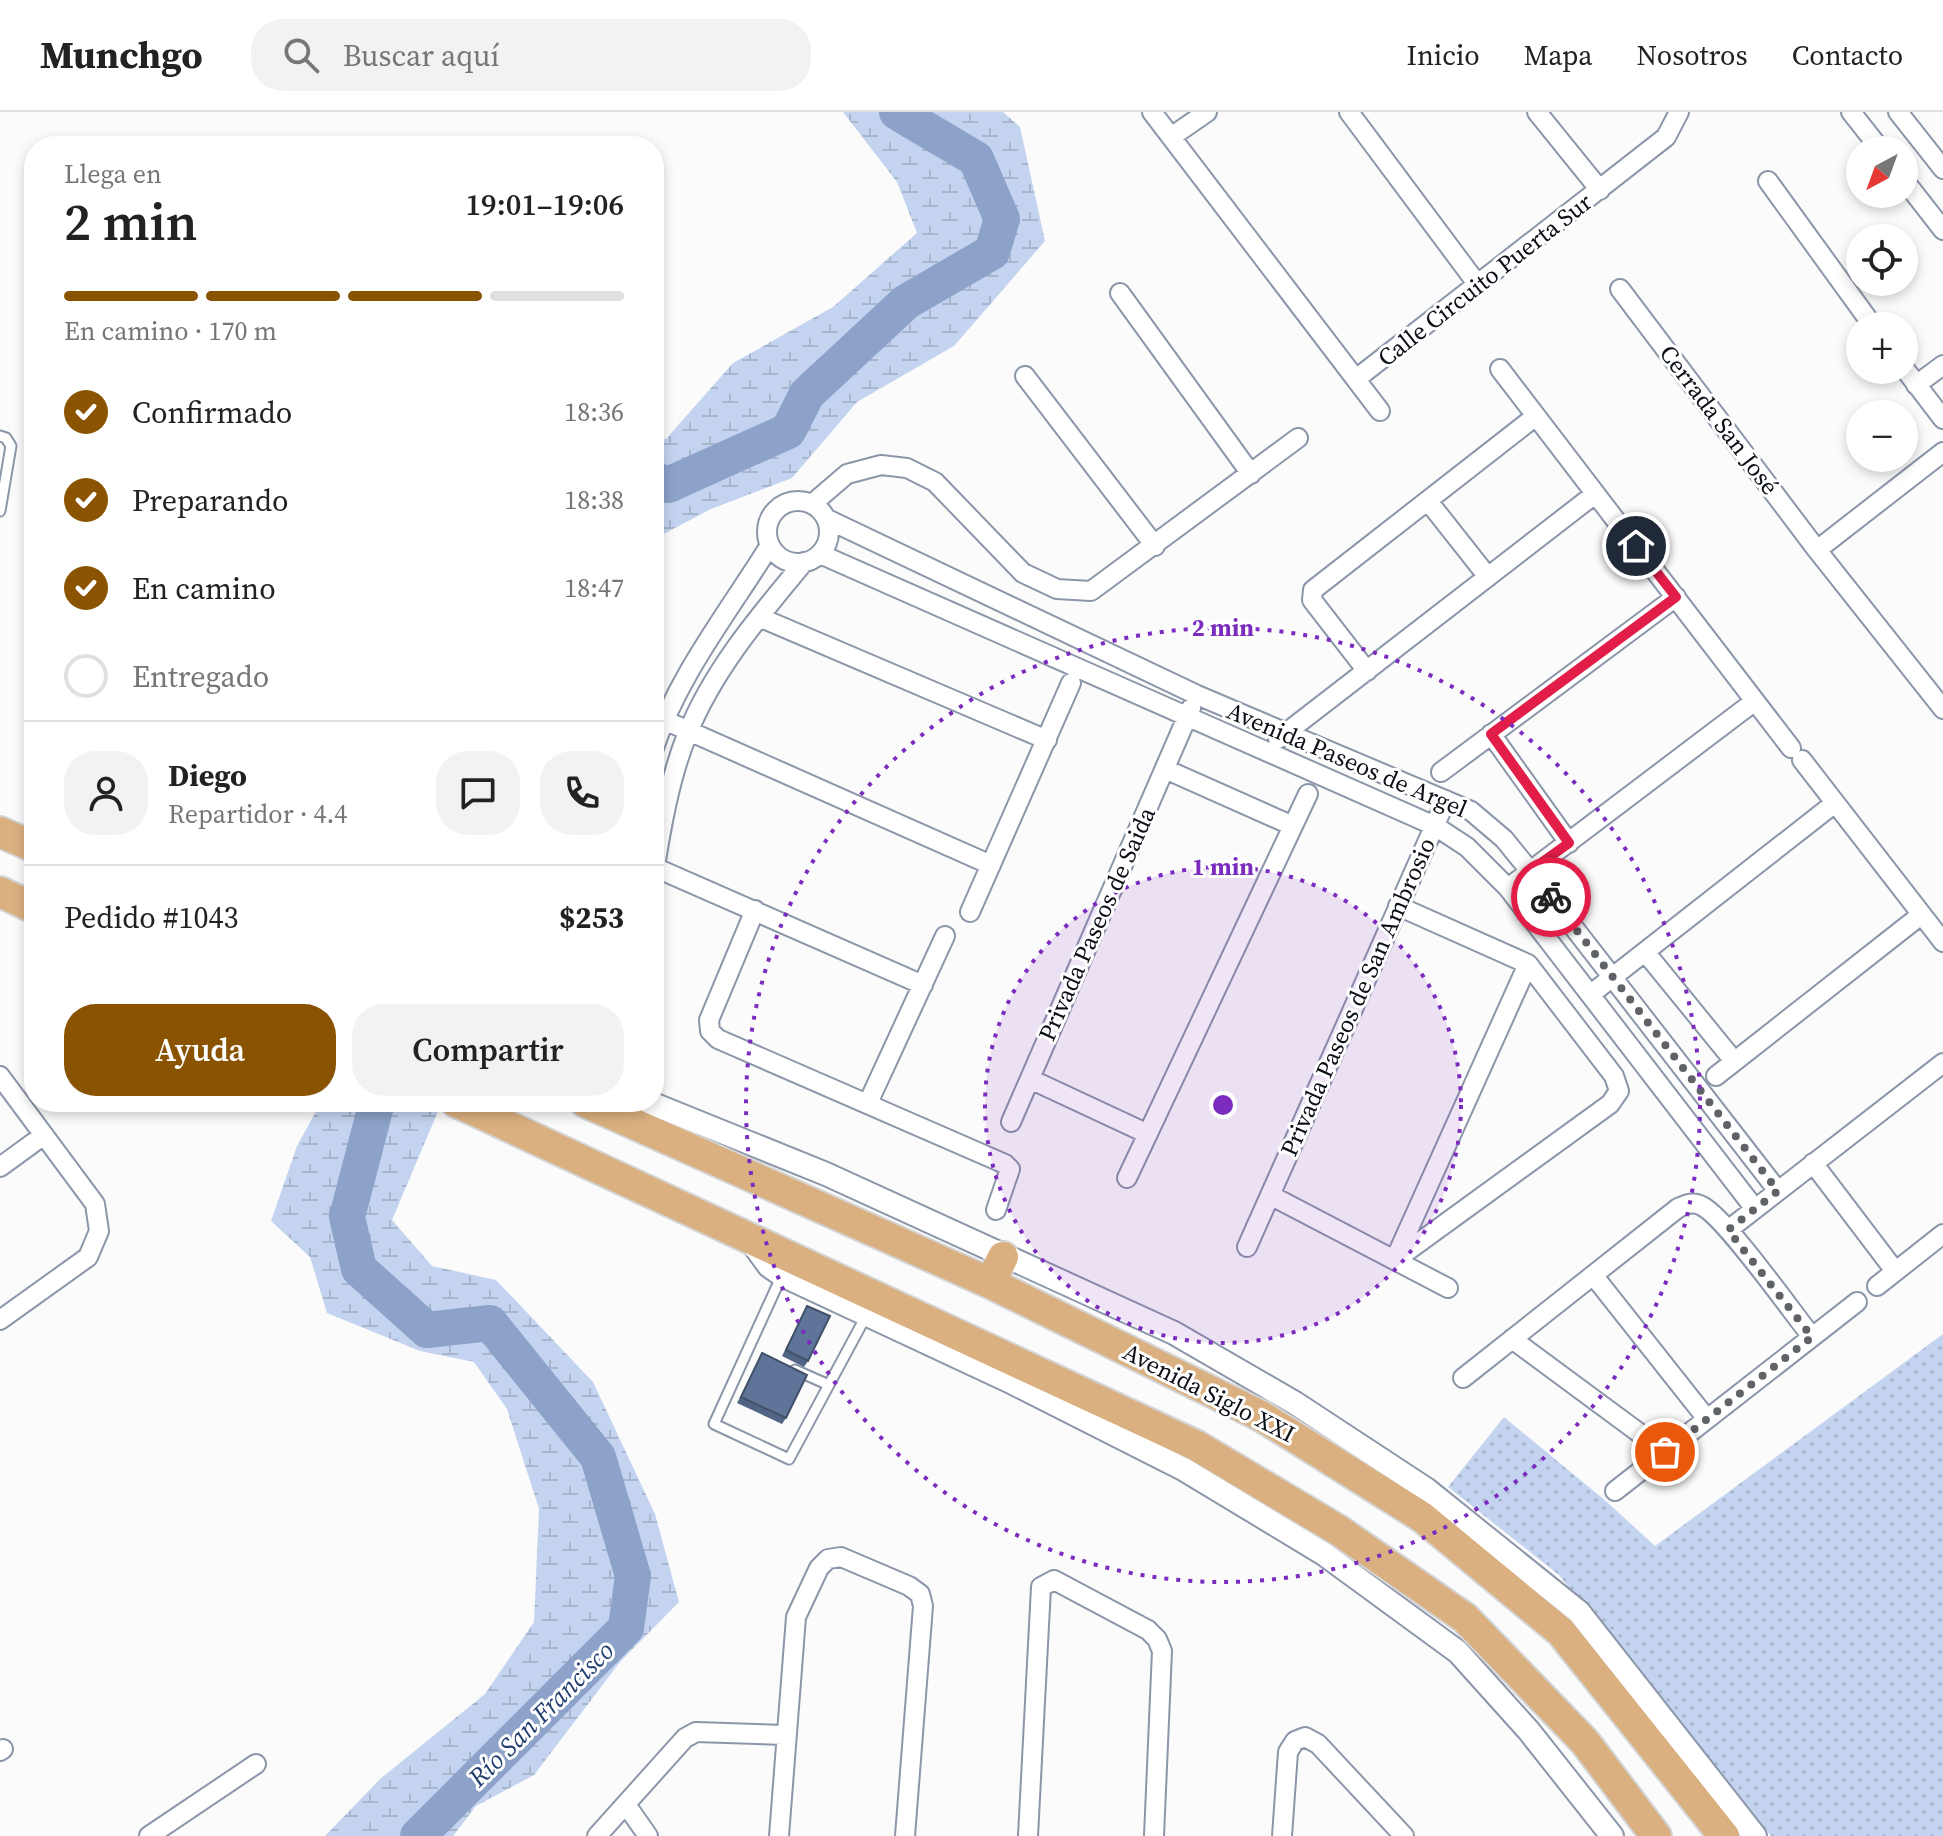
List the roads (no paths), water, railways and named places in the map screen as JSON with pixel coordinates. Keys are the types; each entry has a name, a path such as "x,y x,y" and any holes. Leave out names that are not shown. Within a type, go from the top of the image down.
{"highway":[{"path":"0,832 24,842"},
{"path":"0,892 24,903"},
{"path":"478,1112 747,1236 872,1305 1191,1458 1465,1618 1585,1742 1656,1836"},
{"name":"Avenida Siglo XXI","path":"610,1112 997,1270 1261,1416 1422,1517 1570,1622 1724,1836"}],"street":[{"name":"Calle Circuito Puerta Sur","path":"1152,112 1356,379 1666,137 1679,112"},
{"path":"1171,137 1207,112"},
{"path":"1349,112 1478,285"},
{"path":"1537,112 1600,190"},
{"path":"1851,112 1870,136"},
{"path":"1898,112 1943,169"},
{"path":"1768,181 1863,312"},
{"path":"1918,198 1943,230"},
{"name":"Cerrada San José","path":"1620,289 1817,550 1943,709"},
{"path":"1120,293 1251,474"},
{"path":"1941,413 1916,385 1943,365"},
{"path":"1500,369 1943,942"},
{"path":"1025,376 1155,546"},
{"path":"1356,379 1380,411"},
{"path":"1367,671 1310,595 1536,416"},
{"path":"812,504 847,474 881,465 907,468 935,482 1023,573 1057,589 1091,591 1298,438"},
{"path":"1817,550 1943,452"},
{"path":"1265,752 1284,733 1595,494"},
{"path":"664,828 688,731 724,667 759,617 829,537 827,519 812,504 801,500 781,506 768,523 770,545 664,720 688,731 991,865"},
{"path":"1428,501 1488,577"},
{"name":"Avenida Paseos de Argel","path":"827,519 1197,695 1471,811 1493,829 1530,871 1778,1191"},
{"path":"770,545 785,559 812,558"},
{"name":"Avenida Paseos de Argel","path":"812,558 1074,675 1187,718 1435,826 1467,847 1508,888 1755,1209"},
{"path":"1441,772 1676,597"},
{"path":"759,617 1047,740"},
{"path":"970,912 1074,675"},
{"name":"Privada Paseos de Saida","path":"1011,1122 1197,695"},
{"path":"1508,888 1755,701"},
{"path":"1491,734 1569,843"},
{"path":"1165,769 1293,826"},
{"path":"1127,1178 1308,794"},
{"name":"Privada Paseos de San Ambrosio","path":"1247,1247 1446,800"},
{"path":"1591,994 1835,803"},
{"path":"664,873 923,985"},
{"path":"1395,1260 1610,1104 1619,1091 1614,1076 1528,964 1398,906"},
{"path":"755,910 709,1020 710,1031 718,1039 1005,1164 1010,1169 1010,1176 996,1210"},
{"path":"1716,1076 1921,915"},
{"path":"868,1103 945,936"},
{"path":"1646,953 1734,1061"},
{"path":"1395,1260 1528,964"},
{"path":"1728,1230 1943,1063"},
{"path":"0,1076 24,1108"},
{"path":"1030,1079 1148,1134"},
{"name":"Avenida Siglo XXI","path":"664,1108 826,1174 997,1270"},
{"path":"0,1320 88,1257 99,1231 95,1204 27,1112"},
{"path":"0,1167 44,1135"},
{"path":"1813,1163 1895,1271"},
{"path":"1270,1195 1448,1288"},
{"path":"1463,1378 1678,1208 1690,1203 1707,1207 1728,1230 1812,1337"},
{"path":"1877,1286 1943,1234"},
{"path":"747,1236 769,1266 782,1275 872,1305"},
{"path":"1593,1275 1707,1419"},
{"path":"1615,1491 1857,1302"},
{"path":"1512,1339 1665,1452"},
{"path":"1331,1542 1458,1652 1529,1731 1612,1836"},
{"path":"779,1836 796,1617 819,1568 828,1559 841,1557 909,1586 920,1594 923,1606 905,1836"},
{"path":"1028,1836 1041,1587 1054,1580 1148,1630 1157,1639 1162,1651 1154,1836"},
{"name":"Avenida Siglo XXI","path":"1570,1622 1755,1836"},
{"path":"597,1836 685,1738 696,1732 785,1735"},
{"path":"1282,1836 1288,1752 1295,1741 1305,1737 1318,1744 1404,1836"},
{"path":"149,1836 256,1764"},
{"path":"627,1806 648,1836"}],"lane":[{"path":"0,436 6,438 11,446 0,511"},
{"path":"782,1275 714,1424 789,1459 872,1305"},
{"path":"748,1349 762,1355"},
{"path":"789,1367 829,1385"}],"waterway":[{"name":"Río San Francisco","path":"664,483 668,485 788,431 807,394 906,302 992,252 1002,219 976,159 897,112"},
{"name":"Río San Francisco","path":"374,1112 347,1217 359,1269 427,1330 490,1323 598,1457 633,1576 626,1628 418,1836"}]}
